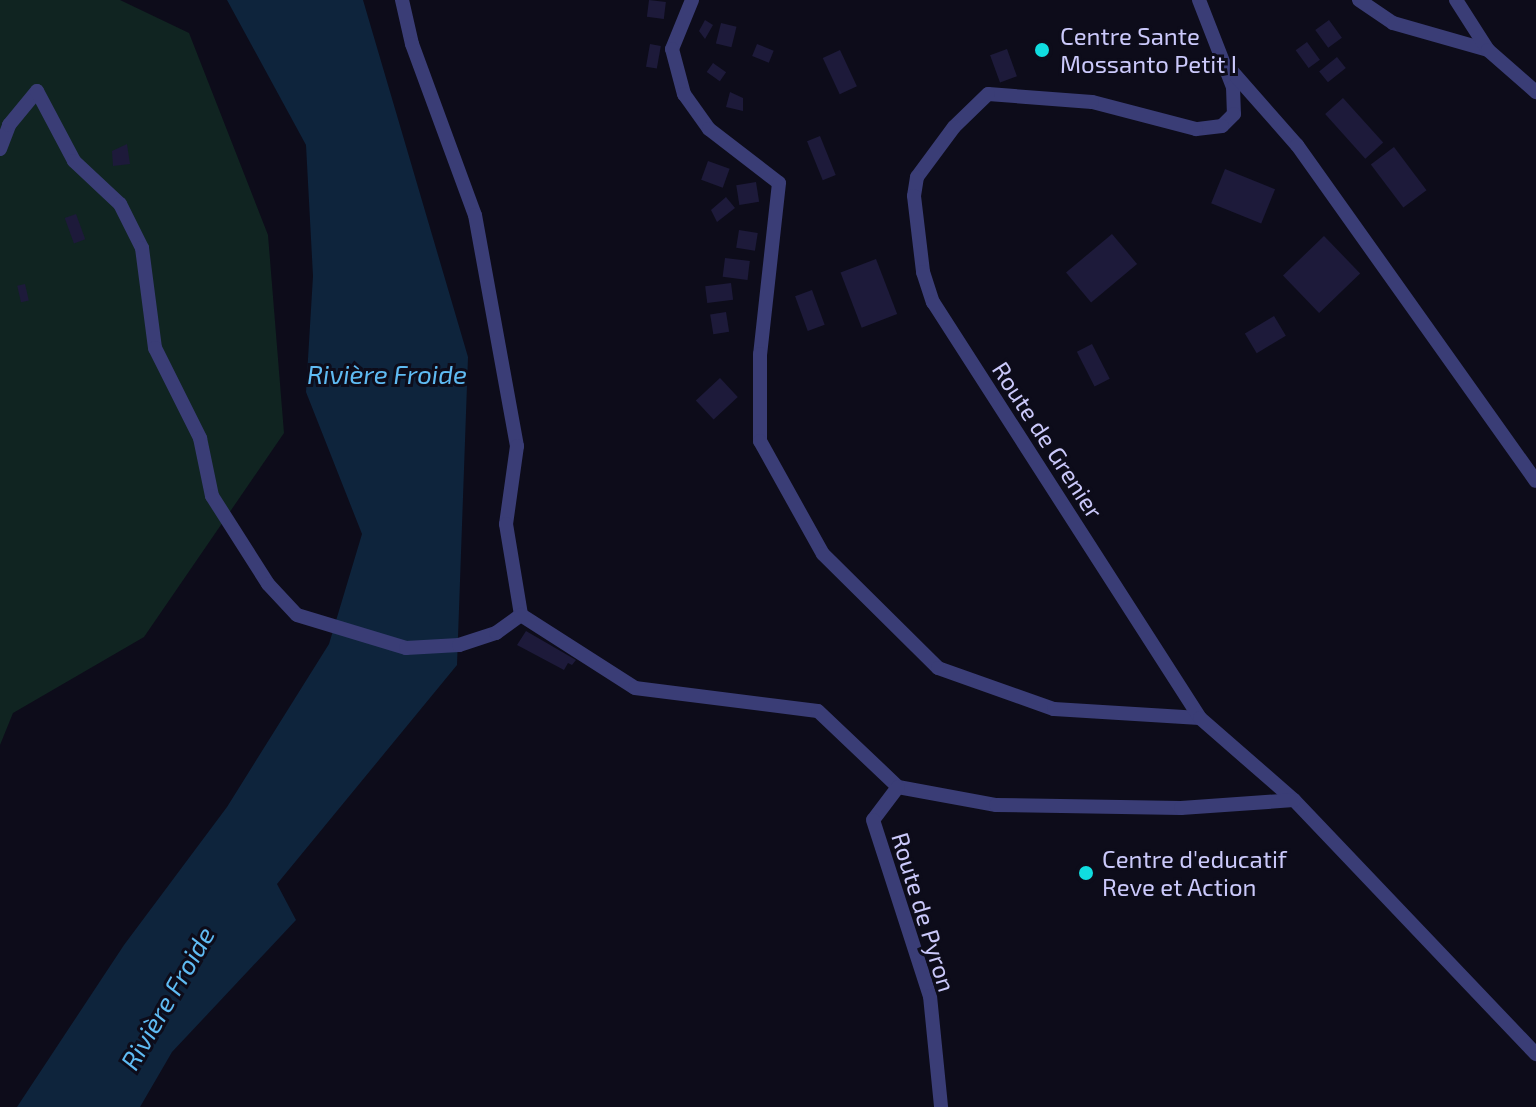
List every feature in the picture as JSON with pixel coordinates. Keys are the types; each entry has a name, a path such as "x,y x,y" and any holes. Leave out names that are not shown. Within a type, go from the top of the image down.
{"street":[{"path":"402,0 412,44 475,215 517,446 506,524 521,615 635,688 818,711 898,787 996,805 1181,808 1294,800"},
{"path":"692,0 672,49 684,94 709,129 779,183 760,354 760,441 823,554 938,668 1054,709 1200,718"},
{"name":"Route de Grenier","path":"1199,0 1235,101 1234,114 1222,126 1196,129 1092,102 988,94 930,158 917,177 914,196 923,272 933,302 1200,718 1294,800 1536,1054"},
{"path":"1359,0 1393,23 1488,50"},
{"path":"1456,0 1488,50 1536,92"},
{"path":"1221,59 1297,145 1536,481"},
{"path":"0,149 9,125 37,91 74,161 120,204 142,248 155,348 200,438 212,496 268,584 297,615 406,648 459,645 496,633 521,615"},
{"name":"Route de Pyron","path":"898,787 873,820 930,996 941,1107"}],"green space":[{"path":"0,0 120,0 189,33 268,235 284,433 144,637 13,713 0,745"}],"water":[{"name":"Rivière Froide","path":"227,0 363,0 468,357 457,665 277,884 296,920 172,1052 140,1107 17,1107 124,945 227,807 329,644 362,534 306,392 313,276 306,145"}],"building":[{"path":"649,0 666,2 664,19 647,17"},
{"path":"705,20 713,25 705,39 699,31"},
{"path":"1329,20 1342,38 1328,48 1315,30"},
{"path":"721,23 737,27 731,47 716,43"},
{"path":"1307,42 1320,60 1309,68 1296,50"},
{"path":"650,44 661,46 657,69 646,67"},
{"path":"757,44 774,51 769,63 752,56"},
{"path":"1007,49 1017,76 1000,82 990,55"},
{"path":"840,50 857,86 840,94 823,58"},
{"path":"1337,57 1346,68 1328,82 1319,71"},
{"path":"713,63 726,72 720,81 707,72"},
{"path":"730,92 743,98 743,111 726,107"},
{"path":"1343,98 1383,143 1365,159 1325,114"},
{"path":"820,136 836,175 823,180 807,141"},
{"path":"127,144 130,164 113,166 112,151"},
{"path":"1394,147 1426,190 1403,208 1371,164"},
{"path":"708,161 730,169 723,188 701,180"},
{"path":"1225,169 1275,189 1261,224 1211,203"},
{"path":"756,182 759,202 739,205 736,185"},
{"path":"726,197 735,208 717,222 711,210"},
{"path":"76,214 85,239 74,243 65,218"},
{"path":"739,230 758,233 755,251 736,248"},
{"path":"1112,234 1137,264 1091,302 1066,273"},
{"path":"1324,236 1360,273 1319,313 1283,276"},
{"path":"725,258 750,261 747,280 723,277"},
{"path":"876,259 897,314 862,328 841,273"},
{"path":"731,283 733,300 707,303 705,286"},
{"path":"25,284 29,301 21,302 17,286"},
{"path":"812,290 825,325 808,331 795,296"},
{"path":"726,312 729,332 713,334 710,315"},
{"path":"1274,316 1286,336 1257,353 1245,334"},
{"path":"1092,344 1110,379 1095,386 1077,352"},
{"path":"720,378 738,397 714,420 696,401"},
{"path":"526,631 576,660 572,665 568,663 564,670 517,645"}],"place":[{"name":"Centre Sante Mossanto Petit I","path":"1042,50"},
{"name":"Centre d'educatif Reve et Action","path":"1086,873"}]}
